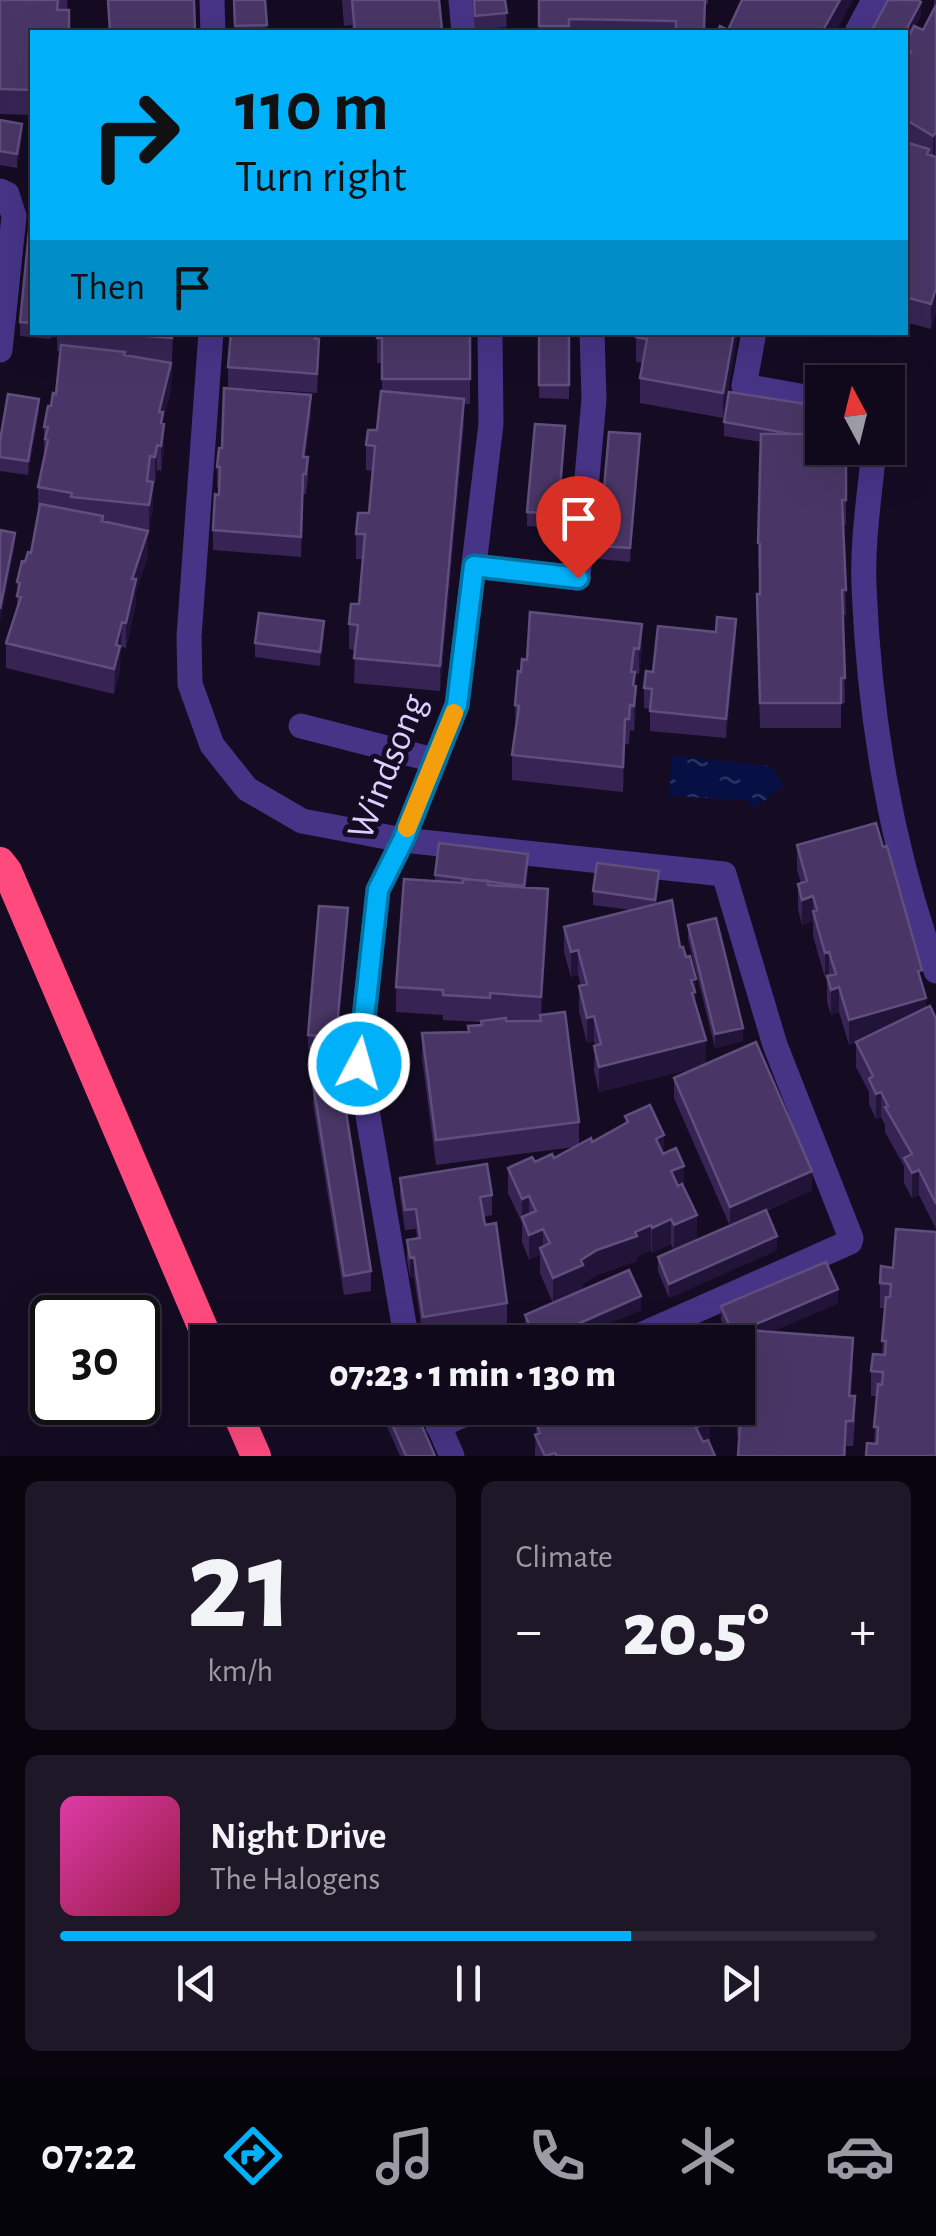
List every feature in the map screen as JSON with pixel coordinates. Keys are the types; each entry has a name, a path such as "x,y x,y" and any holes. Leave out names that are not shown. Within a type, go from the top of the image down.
{"highway":[{"path":"0,862 201,1325"},
{"path":"243,1425 256,1456"}],"street":[{"path":"212,0 213,30"},
{"path":"460,0 464,30"},
{"path":"858,30 874,0"},
{"path":"0,191 7,194 14,216 0,350"},
{"path":"211,335 189,637 190,684 212,745 247,788 302,821 403,840 724,874 775,1045 851,1238 850,1242 663,1325"},
{"name":"Windsong","path":"404,1325 359,1064 378,890 403,840 457,705 491,424 490,335"},
{"path":"474,566 578,578 594,399 592,335"},
{"path":"753,335 743,384 746,388 805,397"},
{"path":"873,465 863,582 873,697 895,832 936,972"},
{"path":"302,726 434,760"},
{"path":"438,1425 452,1456"}],"water":[{"path":"672,756 770,766 784,785 754,809 747,800 669,796"}],"building":[{"path":"0,0 58,0 57,10 69,10 69,30 30,30 30,90 0,89"},
{"path":"108,0 194,0 195,30 110,30"},
{"path":"234,0 265,0 267,25 235,26"},
{"path":"352,0 439,0 442,30 355,30"},
{"path":"474,0 505,0 507,13 475,16"},
{"path":"539,0 705,0 704,30 676,30 676,21 569,19 569,26 539,26"},
{"path":"742,0 840,0 823,30 728,30"},
{"path":"888,0 921,2 906,30 872,30"},
{"path":"936,5 933,136 908,121 911,51 908,38 914,26 923,30"},
{"path":"0,120 22,124 17,154 0,151"},
{"path":"908,143 929,149 927,154 936,157 936,288 931,304 908,298"},
{"path":"30,221 30,323 20,322"},
{"path":"231,335 316,335 315,339 319,339 317,374 228,367"},
{"path":"470,335 470,379 382,379 382,338 377,338"},
{"path":"539,335 569,335 569,385 539,385"},
{"path":"733,335 723,393 640,378 647,339 636,337"},
{"path":"61,345 125,352 124,355 171,363 159,412 163,412 164,424 161,446 157,445 155,457 150,456 147,481 153,482 149,505 71,497 72,493 38,487 48,440 48,427 44,427 48,406 53,393 56,394"},
{"path":"224,388 311,395 303,457 308,457 303,474 301,537 213,530 215,494 219,495 217,467 222,448"},
{"path":"381,391 464,399 440,666 354,658 358,625 349,624 351,604 359,604 365,534 356,534 358,513 369,513 375,446 366,445 368,430 377,430"},
{"path":"729,392 805,404 805,434 724,422"},
{"path":"8,394 39,399 28,461 0,457"},
{"path":"535,424 565,426 558,514 527,512"},
{"path":"609,432 640,434 630,548 599,546"},
{"path":"761,434 805,434 805,465 846,465 846,500 842,500 845,678 841,678 841,703 760,703"},
{"path":"40,504 103,516 102,521 148,531 132,579 136,579 126,623 122,622 116,645 120,646 114,669 6,643 21,597 17,596 17,582 22,561 31,553"},
{"path":"0,530 15,533 0,609"},
{"path":"530,612 642,624 639,649 634,648 631,672 635,672 636,686 634,706 630,705 629,719 625,719 623,767 512,755 519,706 515,705 518,671 521,672 522,659 527,660"},
{"path":"259,613 324,621 320,652 255,643"},
{"path":"717,617 736,619 726,719 650,711 652,689 644,688 646,671 653,672 658,626 716,632"},
{"path":"876,823 883,847 887,846 922,970 918,971 926,998 849,1020 839,987 831,990 827,976 836,974 829,952 825,953 813,911 817,910 813,896 802,900 798,884 807,881 797,845"},
{"path":"439,843 528,854 524,886 435,875"},
{"path":"597,863 659,871 655,900 593,891"},
{"path":"404,879 463,883 463,879 489,881 488,885 548,889 541,997 443,995 443,990 396,987"},
{"path":"672,900 680,947 686,957 690,956 696,979 691,980 695,992 692,993 706,1040 599,1067 594,1046 601,1044 594,1016 587,1018 579,986 587,984 578,950 571,952 564,927"},
{"path":"319,906 348,908 336,1037 308,1035"},
{"path":"716,918 743,1028 715,1034 688,925"},
{"path":"930,1006 936,1019 936,1204 919,1170 912,1173 904,1158 912,1154 885,1107 888,1106 881,1092 876,1094 869,1079 873,1076 856,1042"},
{"path":"565,1012 579,1122 436,1140 422,1033 469,1032 468,1026 482,1025 481,1021 541,1021 540,1015"},
{"path":"756,1042 812,1171 730,1207 674,1078"},
{"path":"341,1080 371,1271 344,1276 313,1084"},
{"path":"650,1105 664,1135 656,1139 663,1154 676,1148 684,1166 671,1171 697,1215 674,1225 671,1219 635,1232 637,1236 597,1250 581,1260 583,1265 553,1278 540,1248 550,1243 543,1229 529,1235 522,1217 536,1211 529,1196 522,1199 508,1168 532,1157 535,1162 552,1154 554,1158 591,1138 592,1142 628,1122 625,1116"},
{"path":"487,1164 492,1195 480,1197 485,1225 496,1223 507,1303 423,1317 414,1257 410,1258 407,1240 420,1238 416,1209 405,1210 400,1178"},
{"path":"766,1210 777,1236 669,1284 658,1257"},
{"path":"896,1229 936,1232 936,1456 866,1456 867,1443 877,1444 878,1427 874,1427 883,1372 871,1371 873,1354 885,1355 886,1341 882,1341 886,1297 890,1297 891,1284 880,1283 881,1266 893,1268"},
{"path":"826,1262 838,1289 754,1325 729,1325 721,1306"},
{"path":"629,1270 641,1296 575,1325 529,1325 525,1315"},
{"path":"755,1331 853,1338 849,1396 855,1396 853,1421 846,1421 844,1456 738,1456 740,1425 755,1425"},
{"path":"392,1425 421,1425 435,1456 406,1456"},
{"path":"537,1425 702,1425 696,1428 703,1442 708,1440 715,1456 545,1456 535,1435 540,1433"}],"slow traffic":[{"path":"407,828 454,713"}],"route":[{"path":"359,1064 378,890 403,840 457,705 474,566 578,578"}]}
